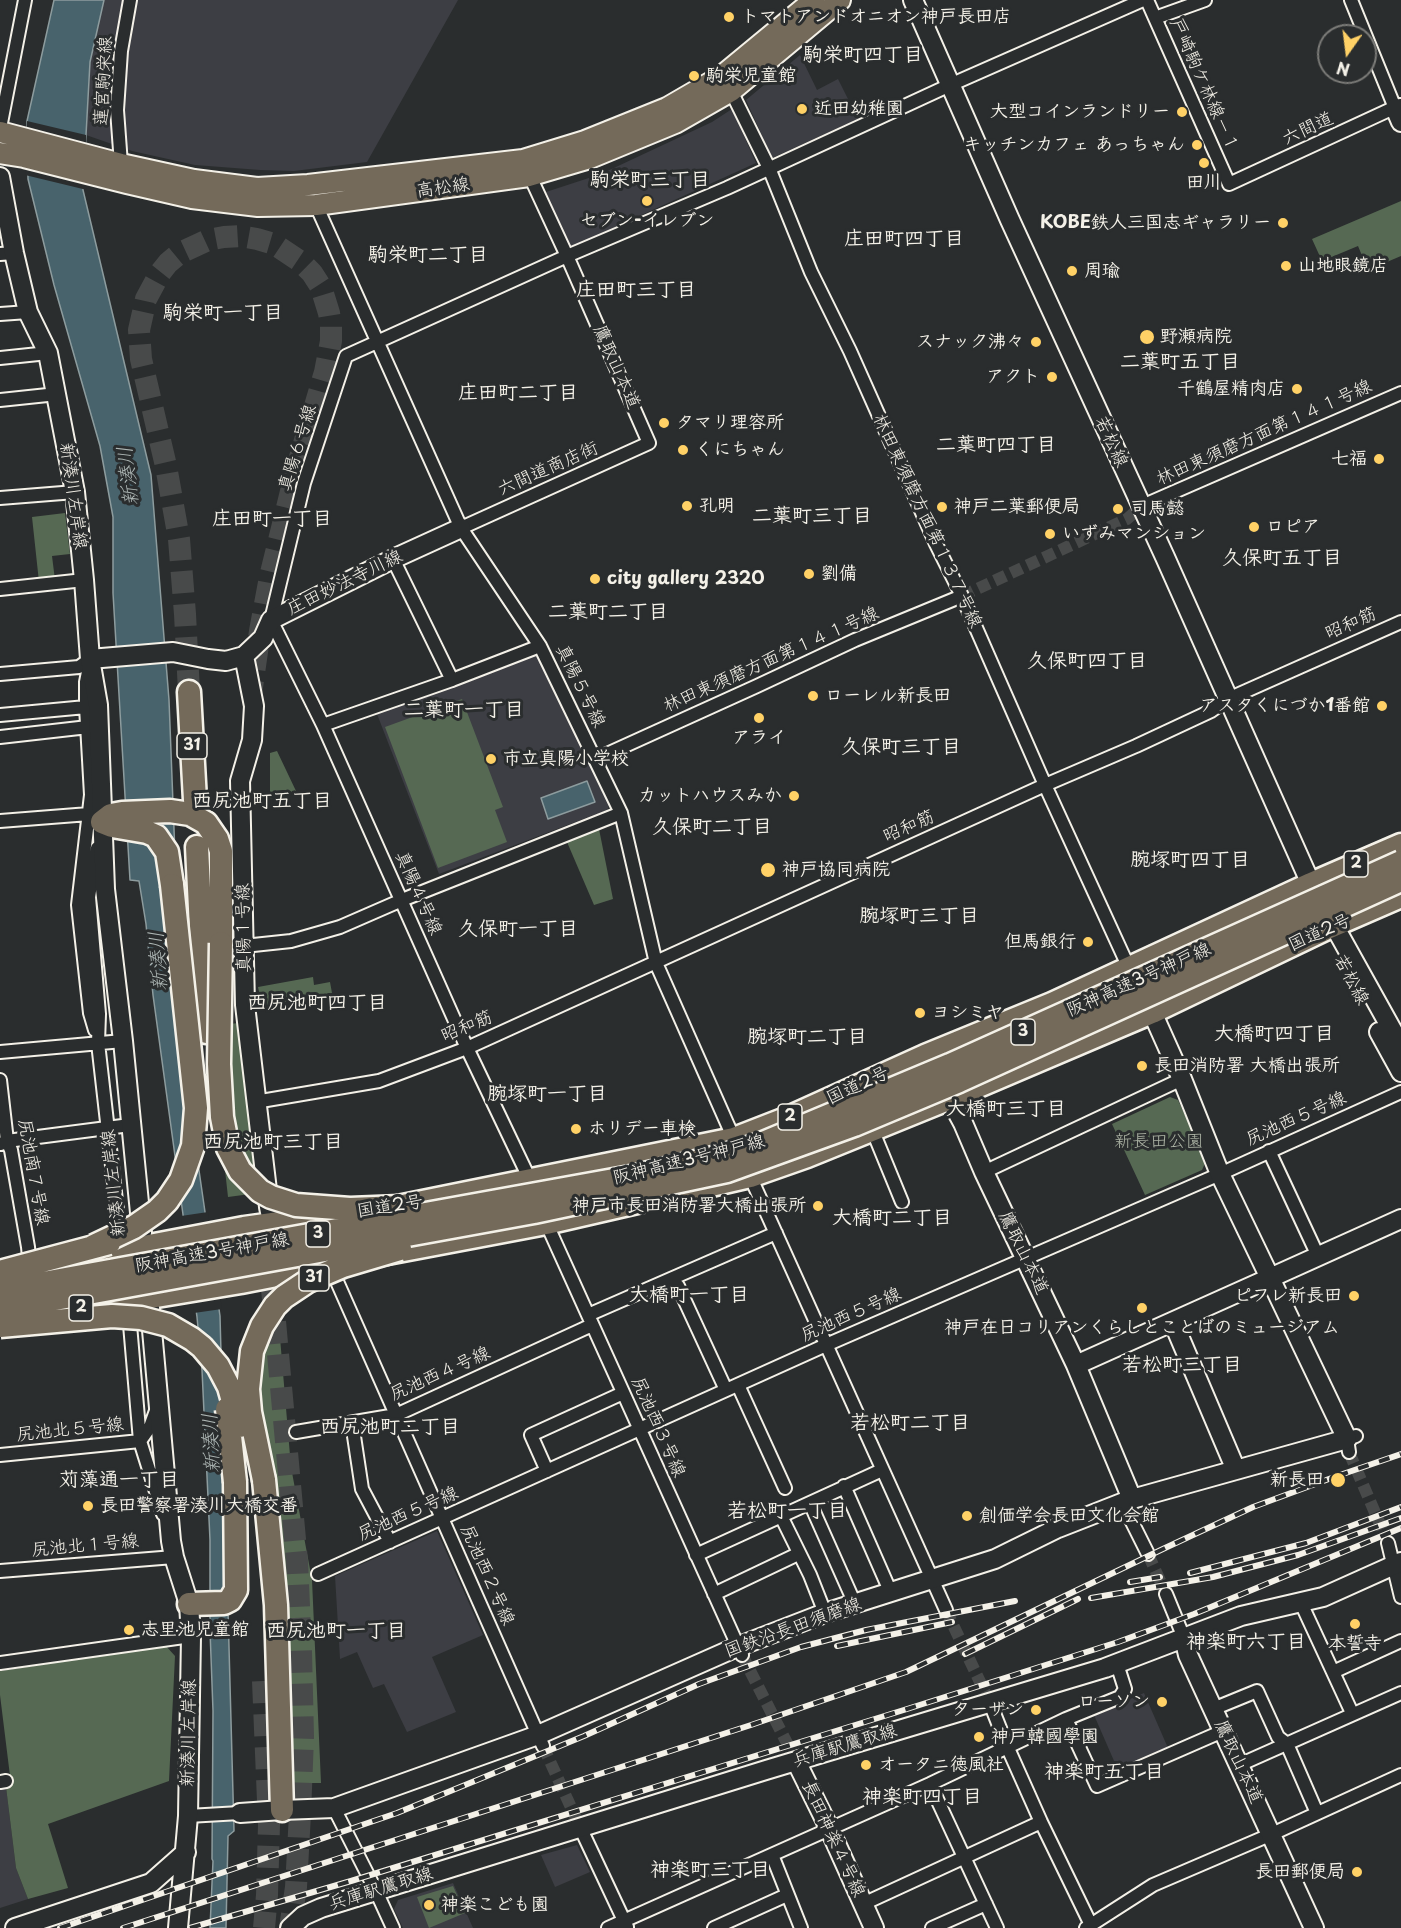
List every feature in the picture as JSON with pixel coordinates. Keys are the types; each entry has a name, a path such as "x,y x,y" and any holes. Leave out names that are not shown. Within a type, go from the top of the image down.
{"highway":[{"name":"31","path":"189,692 189,806"},
{"name":"3","path":"103,819 170,811 189,806 218,839 222,864 219,1064 224,1134 228,1148 240,1171 260,1191 296,1205 350,1209 448,1203 538,1202"},
{"path":"94,1246 147,1219 171,1197 186,1170 193,1146 196,1121 167,852 156,837 147,832 103,819"},
{"name":"国道2号","path":"0,1325 329,1264 538,1202 734,1138 788,1118 925,1056 1052,1004 1311,884 1401,845"},
{"path":"0,1274 126,1238 151,1226 184,1200 198,1179 206,1157 209,1138 207,1032 197,847"},
{"name":"阪神高速3号神戸線","path":"0,1309 538,1202 761,1144 950,1065 1401,861"},
{"name":"阪神高速3号神戸線","path":"0,1291 727,1172 854,1125 959,1081 1401,880"},
{"name":"国道2号","path":"0,1274 272,1223 401,1207 538,1202 750,1176 807,1156 950,1098 1152,1012 1401,896"},
{"name":"31","path":"263,1681 257,1547 250,1481 248,1376 256,1338 275,1306 308,1281 343,1266 538,1202"},
{"name":"31","path":"0,1325 90,1317 127,1316 155,1320 181,1331 202,1347 218,1366 233,1399 276,1605 282,1810"},
{"name":"31","path":"196,1604 224,1603 230,1600 236,1590 250,1481"}],"main road":[{"name":"高松線","path":"727,83 814,0"},
{"name":"高松線","path":"0,130 25,148 87,164 127,183 192,198 258,206 316,205 590,158 675,123 840,0"},
{"name":"高松線","path":"0,153 25,148"},
{"name":"高松線","path":"87,164 121,164 194,180 257,188 526,168"}],"street":[{"path":"0,130 25,0"},
{"name":"蓮宮駒栄線","path":"121,164 117,110 122,51 130,0"},
{"name":"若松線","path":"913,0 1311,884 1330,928 1338,956 1401,1072"},
{"name":"真陽６号線","path":"271,620 304,483 346,356 1145,0"},
{"name":"戸崎駒ケ林線－１","path":"1145,0 1229,184"},
{"path":"1155,18 1205,0"},
{"path":"1351,0 1399,112"},
{"name":"林田東須磨方面第１３７号線","path":"727,83 769,168 811,272 850,351 936,544 962,596 1129,968"},
{"name":"六間道","path":"1229,184 1399,112"},
{"path":"121,164 127,183"},
{"name":"鷹取山本道","path":"526,168 649,443"},
{"name":"新湊川左岸線","path":"0,177 7,254 28,312 48,353 75,492 90,659 98,705 105,889 123,1041 140,1247 172,1549"},
{"name":"真陽５号線","path":"316,205 461,528 540,646 621,813 656,963 734,1138"},
{"path":"0,314 28,312"},
{"path":"0,358 48,353"},
{"name":"林田東須磨方面第１４１号線","path":"1142,506 1401,393"},
{"path":"0,400 57,394"},
{"name":"六間道商店街","path":"461,528 649,443"},
{"path":"0,498 75,492"},
{"name":"庄田妙法寺川線","path":"244,656 263,638 271,620 461,528"},
{"path":"393,559 453,680"},
{"path":"0,589 84,580"},
{"name":"林田東須磨方面第１４１号線","path":"596,759 855,640 962,596"},
{"name":"真陽４号線","path":"271,620 323,725 538,1202"},
{"name":"昭和筋","path":"255,1102 379,1081 467,1048 1045,785 1136,746 1211,711 1228,699 1401,622"},
{"path":"323,725 453,680 540,646"},
{"path":"0,674 79,667 90,659 173,652 226,661 244,656"},
{"name":"真陽１号線","path":"244,656 254,706 252,740 240,781 245,1005 255,1102 272,1223 283,1273"},
{"path":"0,821 103,819 91,795 86,707 86,682 90,659"},
{"path":"0,715 86,707"},
{"path":"0,737 88,728"},
{"path":"244,946 291,941 340,927 621,813"},
{"name":"新湊川左岸線","path":"103,819 89,897 99,1014 98,1043 108,1128 140,1247"},
{"name":"若松線","path":"1330,928 1401,1046"},
{"path":"1152,1012 1220,1174 1270,1278"},
{"path":"0,1052 123,1041"},
{"name":"鷹取山本道","path":"925,1056 963,1123 1076,1365 1132,1499 1129,1516 1148,1554"},
{"path":"984,1172 1182,1079"},
{"name":"尻池南７号線","path":"0,1080 4,1143 13,1161 30,1269"},
{"name":"尻池西５号線","path":"318,1574 826,1345 1220,1174 1401,1092"},
{"path":"4,1143 130,1125"},
{"path":"872,1129 902,1202"},
{"path":"1269,1151 1318,1256"},
{"path":"750,1176 946,1610"},
{"name":"尻池西３号線","path":"538,1202 740,1651"},
{"path":"1076,1365 1401,1219"},
{"name":"尻池西４号線","path":"296,1432 396,1415 590,1320 776,1233"},
{"name":"尻池西２号線","path":"329,1264 541,1741"},
{"name":"国鉄沿長田須磨線","path":"240,1813 334,1808 541,1741 825,1613 995,1559 1058,1528 1132,1499 1236,1470 1351,1442 1270,1278"},
{"path":"678,1286 726,1390"},
{"name":"新湊川左岸線","path":"146,1297 140,1441 172,1549 196,1604 191,1636 188,1816 178,1928"},
{"path":"1173,1322 1236,1470"},
{"path":"738,1385 785,1488"},
{"path":"547,1471 531,1435 623,1393"},
{"name":"尻池北５号線","path":"0,1455 140,1441 150,1427 158,1407"},
{"path":"352,1423 362,1489 390,1542"},
{"path":"696,1555 882,1470"},
{"path":"844,1486 891,1593"},
{"path":"810,1503 855,1604"},
{"path":"781,1516 810,1575 825,1613"},
{"path":"1388,1543 1397,1564 1401,1597"},
{"name":"尻池北１号線","path":"0,1571 172,1549"},
{"path":"714,1594 798,1554"},
{"name":"兵庫駅鷹取線","path":"290,1928 312,1911 580,1827 793,1756 990,1702 1117,1664 1247,1614 1301,1603 1332,1593 1397,1564"},
{"name":"鷹取山本道","path":"1166,1594 1184,1638 1188,1655 1314,1928"},
{"path":"1301,1603 1352,1713"},
{"path":"0,1663 191,1636"},
{"path":"1333,1672 1401,1641"},
{"path":"608,1928 626,1924 829,1828 1120,1696 1125,1689 1117,1664"},
{"path":"1213,1709 1257,1691 1278,1737 1287,1744 1317,1813"},
{"path":"1239,1765 1401,1693"},
{"path":"990,1702 1007,1746 1088,1927 1153,1885 1401,1775"},
{"path":"1066,1719 1097,1786 1223,1731"},
{"name":"長田神楽４号線","path":"793,1756 829,1828 874,1928"},
{"path":"930,1784 997,1928"},
{"path":"334,1808 393,1928"},
{"path":"188,1816 240,1813"},
{"path":"863,1904 1041,1822"},
{"path":"580,1827 626,1924"},
{"path":"15,1928 151,1883 186,1852"},
{"path":"772,1855 801,1928"},
{"path":"714,1928 788,1895"},
{"path":"932,1928 986,1904"}],"shaded area":[{"path":"104,0 458,0 367,162 294,171 195,165 132,151 86,135 90,62"},
{"name":"近田幼稚園","path":"800,55 817,90 838,79 858,119 772,158 746,100"},
{"path":"732,109 756,163 571,247 546,192 601,174 712,122"},
{"name":"市立真陽小学校","path":"533,655 538,657 610,804 607,810 439,874 377,714"},
{"path":"437,1531 483,1635 432,1657 456,1712 407,1732 384,1684 373,1688 357,1652 340,1659 335,1576"},
{"path":"1144,1693 1168,1748 1118,1770 1094,1715"},
{"path":"6,1787 16,1868 28,1899 0,1908 0,1788"},
{"path":"577,1845 590,1872 555,1887 541,1855"},
{"name":"神楽こども園","path":"453,1883 473,1928 403,1928 394,1909 398,1900"}],"green space":[{"path":"1401,201 1401,256 1368,270 1358,246 1322,261 1312,239"},
{"path":"65,513 70,554 52,556 55,580 39,582 32,517"},
{"path":"462,699 503,807 495,810 507,842 438,868 385,727"},
{"path":"277,751 296,791 270,799 270,753"},
{"path":"599,829 613,899 594,905 567,842"},
{"path":"313,977 314,985 330,982 332,993 262,1006 258,987"},
{"path":"239,1023 258,1193 228,1197 209,1026"},
{"name":"新長田公園","path":"1170,1097 1178,1100 1206,1161 1202,1170 1145,1195 1112,1124"},
{"path":"278,1314 291,1467 312,1580 321,1783 289,1783 256,1367"},
{"path":"166,1646 175,1656 169,1781 48,1824 68,1888 28,1899 16,1868 6,1787 11,1784 0,1695 0,1671"},
{"path":"453,1886 465,1913 429,1928 417,1897"}],"water":[{"name":"新湊川","path":"54,0 104,0 90,62 83,190 151,475 169,700 176,881 190,1108 220,1316 234,1831 228,1836 226,1928 210,1928 213,1861 213,1711 210,1540 202,1370 197,1317 153,995 146,924 139,881 130,880 113,593 113,517 100,446 54,285 28,179 27,121"},
{"path":"587,781 595,802 548,819 541,798"}],"pier":[{"path":"27,121 86,135 87,190 25,175"},
{"path":"208,1212 222,1309 194,1313 181,1216"}],"tunnel":[{"path":"189,692 179,539 166,466 141,359 139,330 146,299 168,263 180,253 208,240 240,236 274,244 301,262 321,287 331,326 331,341 325,372 296,471 270,577 251,694"},
{"path":"962,596 1127,519 1142,506"},
{"path":"269,1256 297,1561 301,1652 303,1737 300,1814 296,1887 290,1928"},
{"path":"1349,1452 1388,1543"},
{"path":"1148,1554 1166,1594"},
{"path":"946,1610 990,1703"},
{"path":"742,1655 791,1751"},
{"path":"263,1681 269,1825 264,1928"},
{"path":"543,1746 580,1827"}],"railway":[{"path":"123,1928 751,1725 906,1672 1253,1507 1401,1454"},
{"path":"1190,1573 1306,1543 1401,1507"},
{"path":"1091,1598 1213,1577 1298,1555 1401,1518"},
{"path":"190,1928 351,1881 1118,1642 1194,1614 1401,1528"},
{"path":"1130,1582 1160,1577"},
{"path":"965,1654 1078,1599"},
{"path":"60,1928 397,1813 584,1736 699,1684 801,1647 866,1630 1015,1601"},
{"path":"837,1646 952,1622"}],"place":[{"name":"トマトアンドオニオン神戸長田店","path":"729,17"},
{"name":"駒栄児童館","path":"694,76"},
{"name":"近田幼稚園","path":"802,109"},
{"name":"大型コインランドリー","path":"1182,112"},
{"name":"キッチンカフェ あっちゃん","path":"1197,145"},
{"name":"田川","path":"1204,163"},
{"name":"セブン-イレブン","path":"647,201"},
{"name":"KOBE鉄人三国志ギャラリー","path":"1283,223"},
{"name":"山地眼鏡店","path":"1286,266"},
{"name":"周瑜","path":"1072,271"},
{"name":"野瀬病院","path":"1147,337"},
{"name":"スナック沸々","path":"1036,342"},
{"name":"アクト","path":"1052,377"},
{"name":"千鶴屋精肉店","path":"1297,389"},
{"name":"タマリ理容所","path":"664,423"},
{"name":"くにちゃん","path":"683,450"},
{"name":"七福","path":"1379,459"},
{"name":"孔明","path":"687,506"},
{"name":"神戸二葉郵便局","path":"942,507"},
{"name":"司馬懿","path":"1118,509"},
{"name":"ロピア","path":"1254,527"},
{"name":"いずみマンション","path":"1050,534"},
{"name":"劉備","path":"809,574"},
{"name":"city gallery 2320","path":"595,579"},
{"name":"ローレル新長田","path":"813,696"},
{"name":"アスタくにづか1番館","path":"1382,706"},
{"name":"アライ","path":"759,718"},
{"name":"市立真陽小学校","path":"491,759"},
{"name":"カットハウスみか","path":"794,796"},
{"name":"神戸協同病院","path":"768,870"},
{"name":"但馬銀行","path":"1088,942"},
{"name":"ヨシミヤ","path":"920,1013"},
{"name":"長田消防署 大橋出張所","path":"1142,1066"},
{"name":"ホリデー車検","path":"576,1129"},
{"name":"神戸市長田消防署大橋出張所","path":"818,1206"},
{"name":"ピフレ新長田","path":"1354,1296"},
{"name":"神戸在日コリアンくらしとことばのミュージアム","path":"1142,1308"},
{"name":"新長田","path":"1338,1480"},
{"name":"長田警察署湊川大橋交番","path":"88,1506"},
{"name":"創価学会長田文化会館","path":"967,1516"},
{"name":"本誓寺","path":"1355,1624"},
{"name":"志里池児童館","path":"129,1630"},
{"name":"ローソン","path":"1162,1702"},
{"name":"ターザン","path":"1036,1710"},
{"name":"神戸韓國學園","path":"979,1737"},
{"name":"オータニ徳風社","path":"866,1765"},
{"name":"長田郵便局","path":"1357,1872"},
{"name":"神楽こども園","path":"429,1905"}],"district":[{"name":"駒栄町四丁目","path":"863,55"},
{"name":"駒栄町三丁目","path":"650,180"},
{"name":"庄田町四丁目","path":"904,239"},
{"name":"駒栄町二丁目","path":"428,255"},
{"name":"庄田町三丁目","path":"636,290"},
{"name":"駒栄町一丁目","path":"223,313"},
{"name":"二葉町五丁目","path":"1180,362"},
{"name":"庄田町二丁目","path":"518,393"},
{"name":"二葉町四丁目","path":"996,445"},
{"name":"二葉町三丁目","path":"812,516"},
{"name":"庄田町一丁目","path":"272,519"},
{"name":"久保町五丁目","path":"1282,558"},
{"name":"二葉町二丁目","path":"608,612"},
{"name":"久保町四丁目","path":"1087,661"},
{"name":"二葉町一丁目","path":"464,710"},
{"name":"久保町三丁目","path":"901,747"},
{"name":"西尻池町五丁目","path":"262,801"},
{"name":"久保町二丁目","path":"712,827"},
{"name":"腕塚町四丁目","path":"1190,860"},
{"name":"腕塚町三丁目","path":"919,916"},
{"name":"久保町一丁目","path":"518,929"},
{"name":"西尻池町四丁目","path":"317,1003"},
{"name":"大橋町四丁目","path":"1274,1034"},
{"name":"腕塚町二丁目","path":"807,1037"},
{"name":"腕塚町一丁目","path":"547,1094"},
{"name":"大橋町三丁目","path":"1006,1109"},
{"name":"西尻池町三丁目","path":"273,1142"},
{"name":"大橋町二丁目","path":"892,1218"},
{"name":"大橋町一丁目","path":"689,1295"},
{"name":"若松町三丁目","path":"1182,1365"},
{"name":"若松町二丁目","path":"910,1423"},
{"name":"西尻池町二丁目","path":"390,1427"},
{"name":"苅藻通一丁目","path":"119,1480"},
{"name":"若松町一丁目","path":"787,1511"},
{"name":"西尻池町一丁目","path":"336,1631"},
{"name":"神楽町六丁目","path":"1246,1642"},
{"name":"神楽町五丁目","path":"1104,1772"},
{"name":"神楽町四丁目","path":"922,1797"},
{"name":"神楽町三丁目","path":"710,1870"}]}
